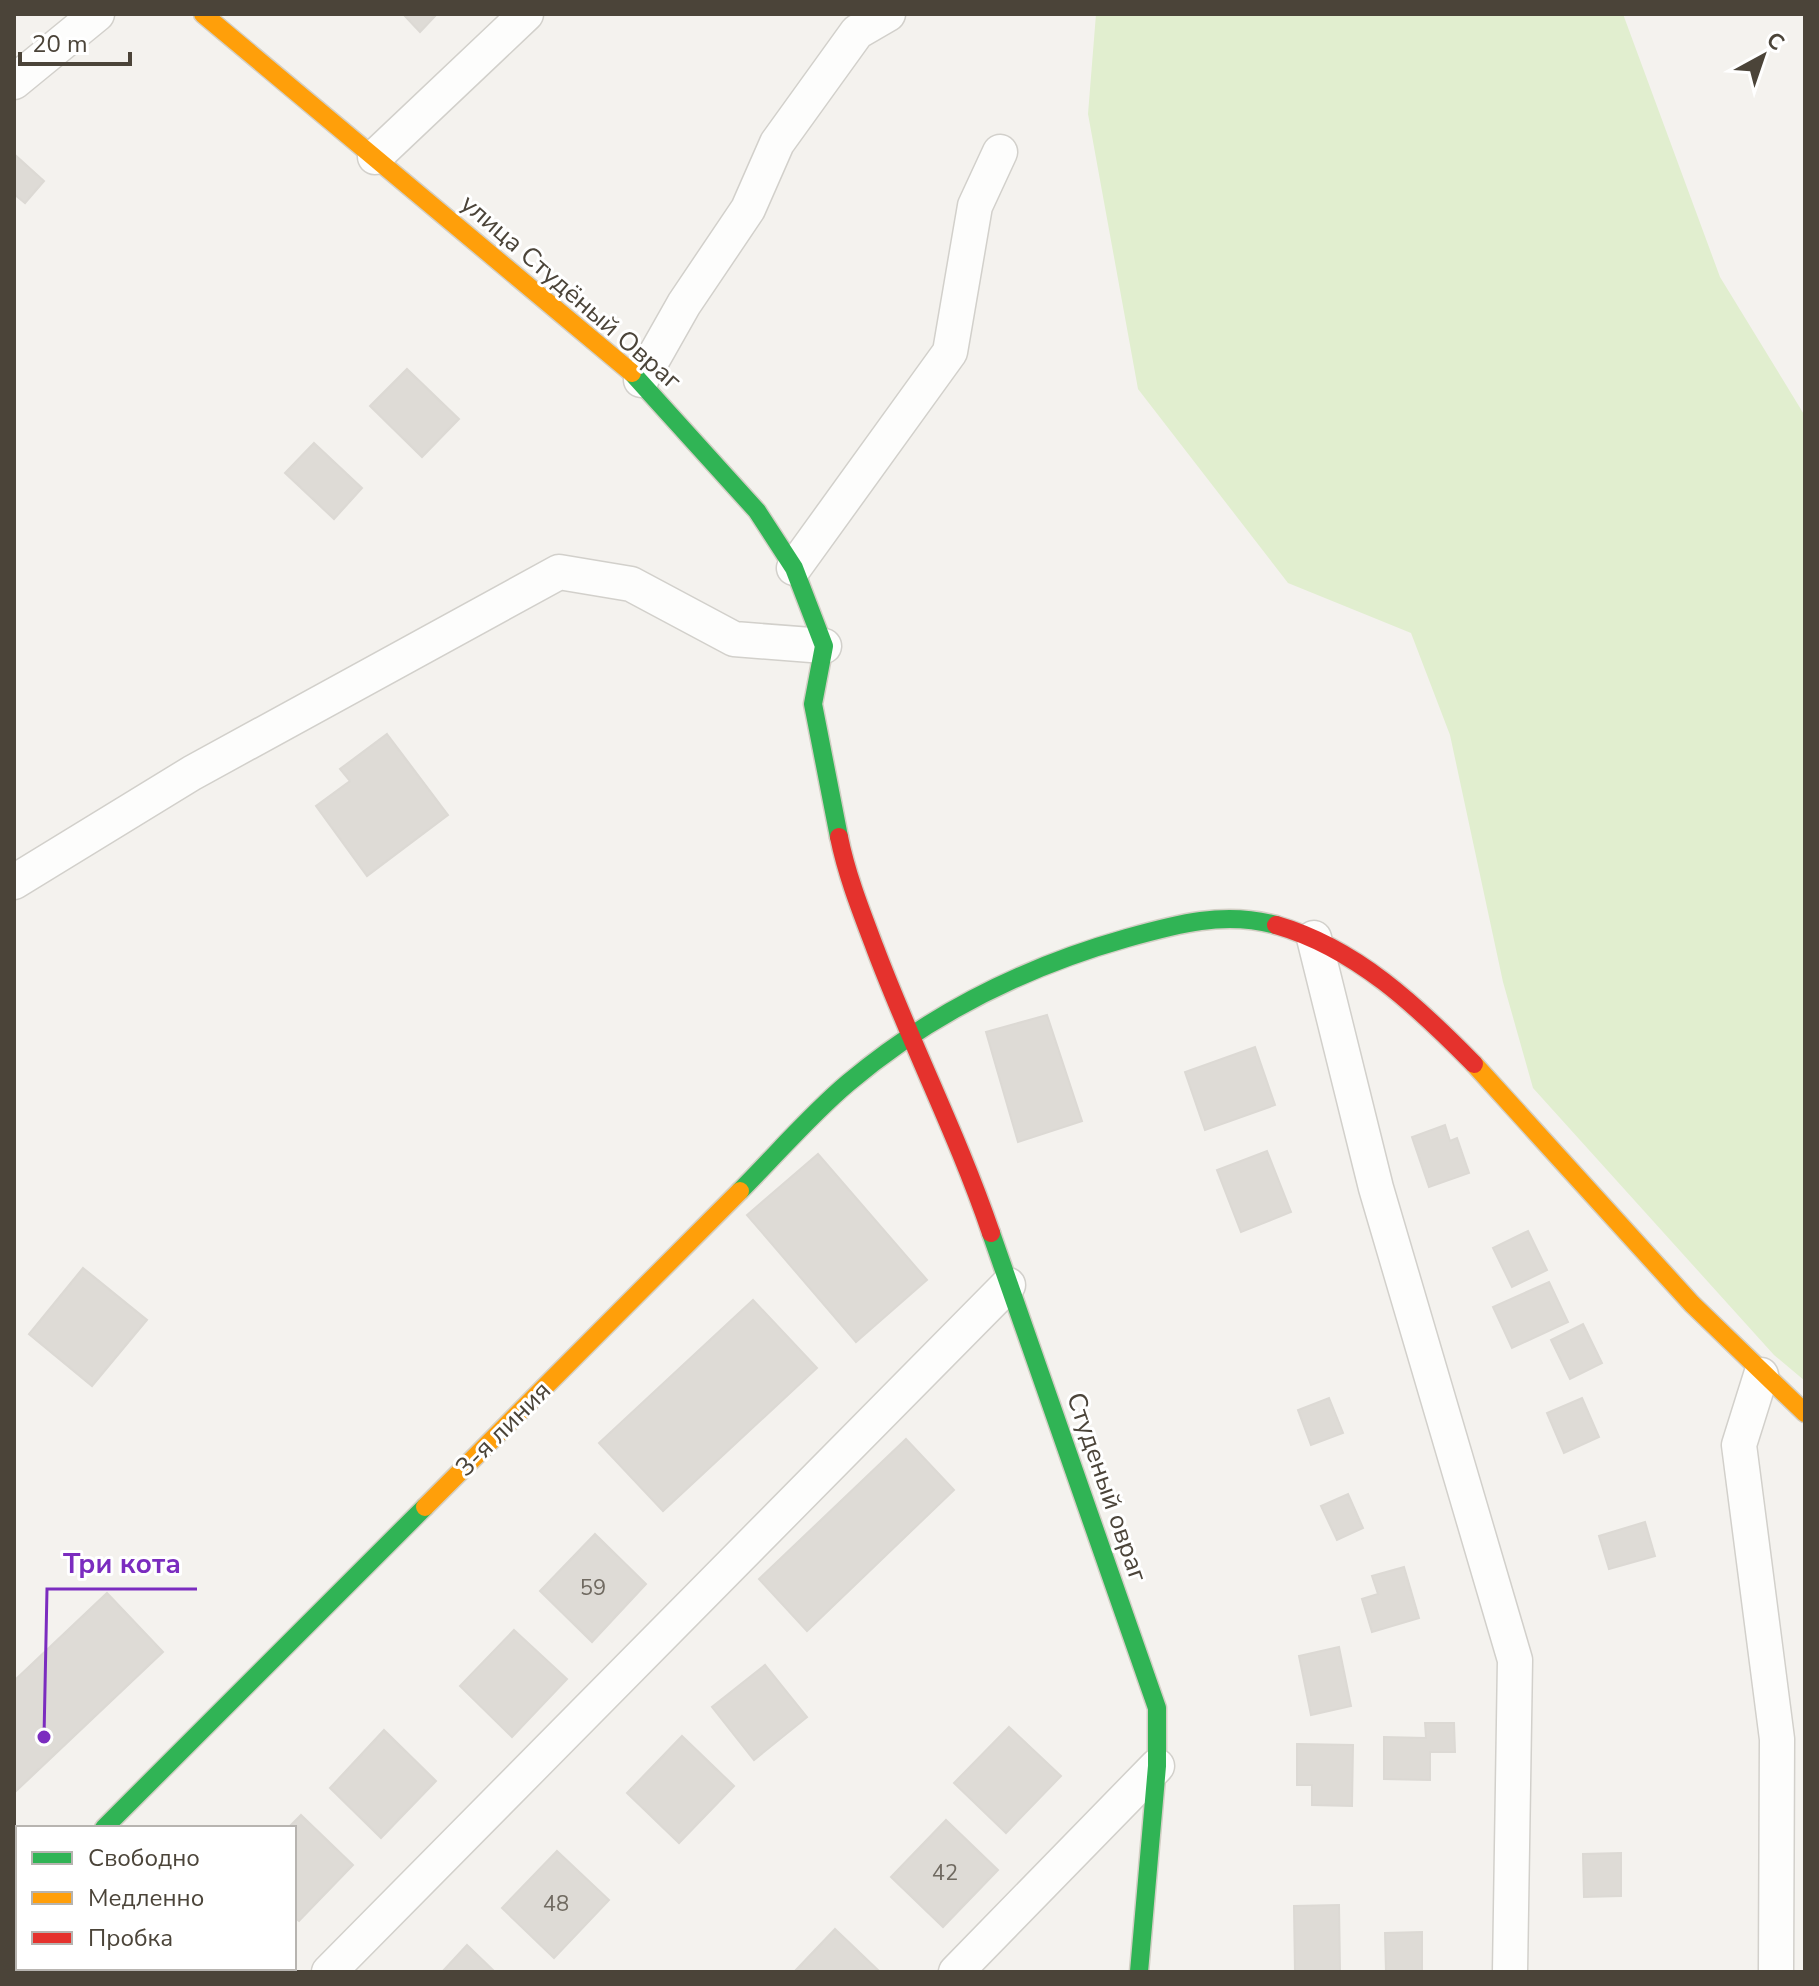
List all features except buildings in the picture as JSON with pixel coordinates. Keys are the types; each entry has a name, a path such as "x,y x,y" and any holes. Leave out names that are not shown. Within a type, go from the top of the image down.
{"street":[{"path":"14,82 97,14"},
{"name":"улица Студёный Овраг","path":"203,14 641,380 757,511 794,568 824,646"},
{"path":"375,157 526,14"},
{"path":"641,380 684,304 748,209 777,143 857,32 888,14"},
{"path":"794,568 950,352 975,206 1000,152"},
{"path":"14,882 192,773 559,572 631,584 734,639 824,646 813,704 846,871 909,1038"},
{"name":"3-я линия","path":"106,1826 835,1095 909,1038 1020,974 1185,921 1253,919 1314,938 1371,969 1443,1032 1669,1280 1761,1375 1805,1413"},
{"path":"1314,938 1376,1188 1515,1660 1510,1972"},
{"name":"Студеный овраг","path":"909,1038 966,1160 1157,1708 1157,1766 1139,1972"},
{"path":"329,1972 1008,1285"},
{"path":"1761,1375 1739,1445 1777,1739 1776,1972"},
{"path":"956,1972 1157,1766"}],"green space":[{"path":"1096,14 1623,14 1720,277 1805,416 1805,1381 1774,1355 1533,1088 1503,982 1450,735 1411,633 1288,583 1138,389 1088,114"}],"traffic: fast":[{"path":"632,373 757,511 794,568 824,646 813,704 839,837"},
{"path":"740,1191 834,1095 879,1058 945,1014 1015,978 1089,950 1164,928 1219,919 1276,925"},
{"path":"991,1233 1157,1708 1157,1766 1139,1972"},
{"path":"106,1826 425,1507"}],"traffic: slow":[{"path":"203,14 632,373"},
{"path":"1474,1064 1692,1304 1805,1413"},
{"path":"425,1507 740,1191"}],"traffic: jam":[{"path":"839,837 850,880 875,948 991,1233"},
{"path":"1276,925 1333,948 1384,981 1474,1064"}],"place":[{"name":"Три кота","path":"44,1737"}]}
